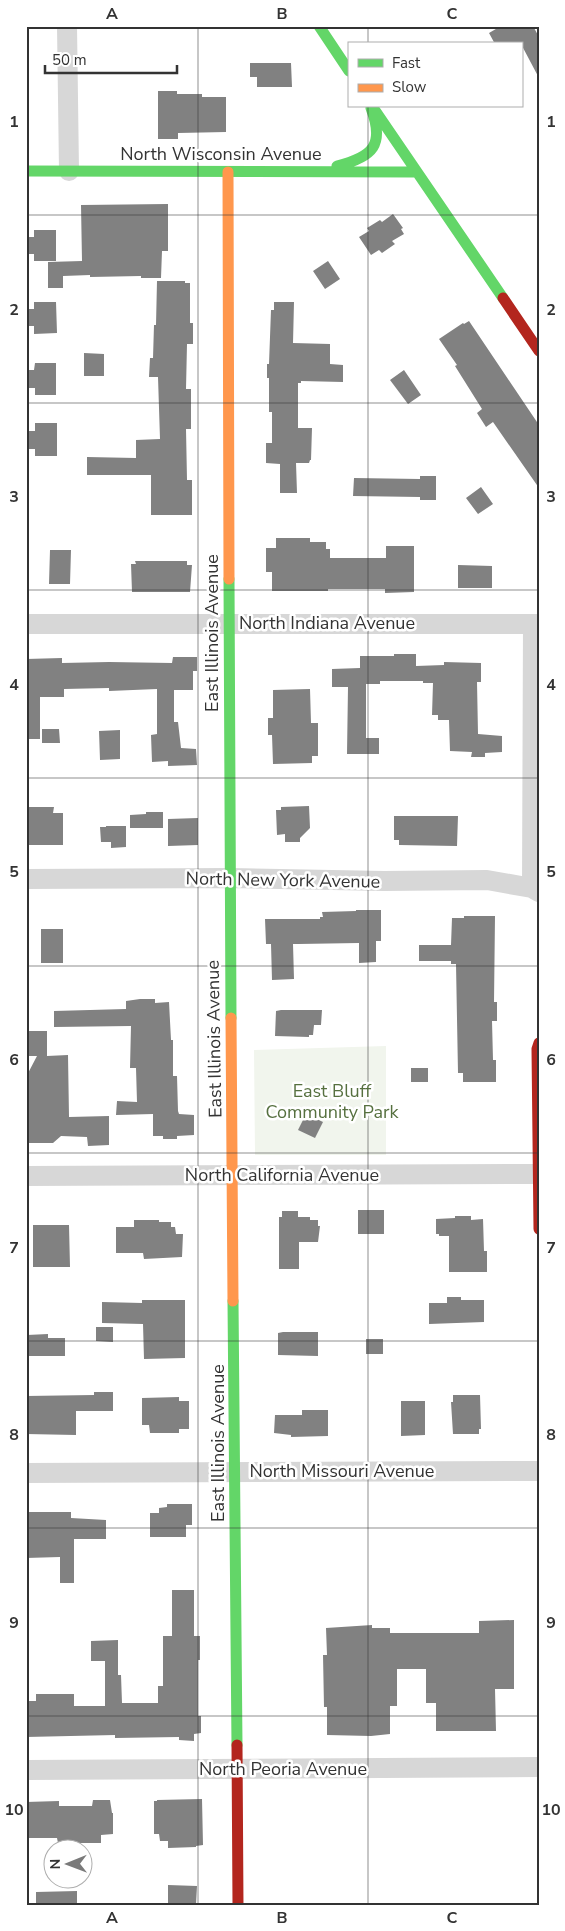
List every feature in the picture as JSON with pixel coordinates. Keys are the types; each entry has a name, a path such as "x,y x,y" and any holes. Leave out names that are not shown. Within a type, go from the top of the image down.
{"street":[{"path":"68,26 69,171"},
{"path":"320,26 348,69"},
{"path":"372,108 539,351"},
{"path":"293,172 345,165 364,159 369,155 375,144 377,132 376,120 372,108"},
{"name":"North Wisconsin Avenue","path":"26,172 416,172"},
{"name":"East Illinois Avenue","path":"228,172 230,878 234,1175 238,1905"},
{"name":"North Indiana Avenue","path":"26,624 536,624"},
{"path":"536,624 536,890"},
{"name":"North New York Avenue","path":"26,880 230,878 384,882 488,880 536,890"},
{"path":"539,1043 537,1048 539,1229"},
{"name":"North California Avenue","path":"26,1176 538,1174"},
{"name":"North Missouri Avenue","path":"26,1472 539,1471"},
{"name":"North Peoria Avenue","path":"26,1770 539,1766"}],"green space":[{"name":"East Bluff Community Park","path":"386,1046 386,1155 255,1155 254,1050"}],"building":[{"path":"501,26 533,26 539,37 539,78 522,46 522,42 494,42 489,33"},
{"path":"250,63 291,63 292,87 257,87 257,77 250,77"},
{"path":"158,91 177,91 177,94 202,94 202,97 226,97 226,132 178,133 178,139 158,139"},
{"path":"168,204 168,251 162,251 161,278 141,278 141,276 63,276 63,288 48,288 48,262 82,261 81,205"},
{"path":"393,214 403,228 401,229 404,234 392,241 395,244 382,253 379,250 371,255 359,237 369,231 367,228 380,220 382,222"},
{"path":"34,230 56,230 56,261 34,261 34,254 27,254 27,237 34,237"},
{"path":"328,261 340,279 325,289 313,271"},
{"path":"157,281 185,281 185,283 190,283 190,323 193,323 193,344 187,344 186,389 191,389 191,429 186,429 187,480 192,480 192,515 151,515 151,475 87,475 87,457 136,458 136,440 160,439 158,377 149,377 150,358 153,358 154,325 156,325"},
{"path":"34,302 56,302 57,333 34,334 34,326 28,326 28,309 34,309"},
{"path":"274,302 294,302 293,343 330,344 330,364 343,365 343,382 301,381 301,383 298,383 298,428 312,428 311,460 309,463 296,463 297,493 280,493 280,464 266,463 266,443 272,443 272,412 269,412 267,364 269,364 271,310 274,310"},
{"path":"469,321 539,425 539,488 493,422 486,427 477,413 482,409 455,366 457,365 439,339"},
{"path":"84,353 104,354 104,376 84,376"},
{"path":"35,363 56,363 56,395 35,395 35,388 28,388 28,370 34,370"},
{"path":"404,370 421,395 408,404 390,380"},
{"path":"35,423 57,423 57,456 35,456 35,449 29,449 29,431 35,431"},
{"path":"420,476 436,476 436,500 420,500 420,497 353,496 354,478 420,479"},
{"path":"481,487 493,504 478,514 466,498"},
{"path":"276,538 310,538 310,542 326,542 326,549 330,549 330,558 386,558 386,546 414,546 414,592 385,593 385,589 272,591 272,572 266,572 266,548 276,548"},
{"path":"50,550 71,550 70,584 49,584"},
{"path":"135,561 187,561 187,565 192,565 190,592 132,592 131,564 136,564"},
{"path":"458,565 492,566 492,588 458,588"},
{"path":"394,654 416,654 416,666 444,665 444,662 481,663 481,682 477,682 478,734 502,736 502,752 485,753 485,757 471,757 472,752 450,751 449,720 438,720 438,715 432,715 433,683 423,683 423,681 380,681 380,684 366,684 366,738 379,738 379,754 347,754 348,687 332,687 332,669 360,668 360,656 394,656"},
{"path":"173,657 197,657 197,671 193,671 193,690 174,690 174,722 178,722 181,748 196,749 197,765 168,766 168,761 152,762 151,735 157,734 157,689 109,691 109,688 64,689 64,697 40,697 40,739 26,739 26,659 62,658 62,663 172,663"},
{"path":"310,689 311,723 318,723 318,756 312,756 312,763 273,764 272,735 268,735 268,718 273,718 273,690"},
{"path":"42,729 59,729 60,743 42,743"},
{"path":"120,730 120,759 100,760 99,731"},
{"path":"309,806 310,828 300,838 300,842 285,842 285,834 277,835 276,810 281,810 281,807"},
{"path":"26,807 54,807 53,813 63,813 63,845 26,845"},
{"path":"146,812 163,812 163,828 130,828 130,815 146,814"},
{"path":"394,816 458,816 457,846 399,845 399,840 394,840"},
{"path":"198,818 198,845 168,846 168,819"},
{"path":"126,826 126,847 111,848 111,842 101,842 100,827"},
{"path":"381,910 381,941 376,941 376,962 359,963 359,943 293,944 294,979 272,980 271,944 266,944 265,919 320,919 320,917 323,917 322,912"},
{"path":"464,916 495,916 494,1002 497,1002 497,1021 492,1021 493,1060 496,1060 496,1082 463,1082 463,1073 458,1073 456,964 451,964 451,961 419,961 419,945 451,945 452,918 464,918"},
{"path":"41,929 63,929 63,963 41,963"},
{"path":"155,999 155,1003 169,1002 171,1040 173,1040 173,1076 177,1076 178,1111 179,1114 194,1115 194,1135 177,1136 177,1139 163,1139 163,1136 153,1136 153,1114 116,1115 117,1101 137,1102 136,1068 130,1068 131,1026 54,1027 54,1011 126,1009 126,1001"},
{"path":"322,1010 321,1025 314,1025 313,1035 309,1035 309,1037 275,1036 276,1011"},
{"path":"27,1031 47,1031 47,1056 68,1055 69,1117 109,1116 109,1145 88,1146 87,1137 61,1136 53,1143 27,1143 26,1077 37,1056 28,1056"},
{"path":"411,1068 428,1068 428,1082 411,1082"},
{"path":"306,1114 323,1122 315,1138 298,1130"},
{"path":"358,1210 384,1210 384,1234 358,1234"},
{"path":"282,1211 298,1211 298,1217 310,1217 310,1220 318,1220 318,1226 320,1226 318,1242 299,1242 299,1269 279,1269 279,1217 282,1217"},
{"path":"455,1216 471,1216 471,1220 483,1219 484,1251 487,1251 487,1272 449,1272 449,1236 439,1236 439,1234 436,1234 436,1219 455,1218"},
{"path":"134,1220 171,1222 171,1227 175,1227 176,1234 183,1234 182,1257 144,1259 143,1253 116,1253 116,1227 134,1227"},
{"path":"33,1225 69,1225 70,1267 33,1267"},
{"path":"447,1297 461,1297 461,1300 484,1300 484,1322 429,1324 429,1303 447,1303"},
{"path":"142,1300 185,1300 185,1358 144,1359 143,1324 102,1323 102,1302 142,1303"},
{"path":"96,1327 113,1327 113,1342 96,1341"},
{"path":"318,1332 318,1356 278,1355 278,1333"},
{"path":"48,1334 48,1338 65,1338 65,1356 28,1356 27,1335"},
{"path":"366,1339 383,1339 383,1354 366,1354"},
{"path":"94,1392 113,1392 113,1411 76,1411 76,1435 26,1434 26,1396 94,1395"},
{"path":"453,1395 480,1395 481,1429 479,1429 479,1434 453,1434 451,1402 453,1402"},
{"path":"179,1397 179,1401 189,1401 189,1429 179,1429 179,1433 150,1433 149,1425 142,1425 142,1398"},
{"path":"401,1401 425,1401 425,1435 401,1436"},
{"path":"302,1410 328,1410 328,1436 291,1437 291,1435 274,1433 275,1415 302,1415"},
{"path":"167,1504 192,1504 192,1525 186,1525 186,1537 150,1537 150,1513 159,1513 159,1508 167,1507"},
{"path":"26,1512 71,1512 71,1518 106,1520 106,1539 74,1539 74,1583 60,1583 60,1557 26,1558"},
{"path":"172,1590 194,1590 194,1636 200,1636 198,1716 201,1716 201,1733 194,1734 194,1741 179,1740 179,1737 115,1738 115,1735 26,1737 26,1701 36,1701 36,1694 74,1694 74,1706 105,1706 105,1661 91,1661 91,1641 118,1640 118,1675 121,1675 122,1703 158,1703 158,1686 163,1686 163,1636 172,1636"},
{"path":"514,1620 514,1689 495,1689 496,1731 436,1731 436,1703 426,1703 426,1669 397,1669 397,1706 390,1706 390,1734 371,1736 327,1735 327,1707 324,1707 323,1655 327,1655 326,1628 372,1625 372,1628 390,1628 390,1633 479,1633 479,1621"},
{"path":"202,1799 203,1845 168,1848 168,1841 160,1841 159,1834 154,1834 154,1801"},
{"path":"93,1800 110,1800 113,1813 113,1834 101,1835 101,1843 92,1843 92,1838 26,1838 26,1802 59,1801 59,1806 92,1806"},
{"path":"168,1885 197,1886 196,1905 168,1905"},
{"path":"77,1891 77,1905 36,1905 36,1892"}],"traffic: fast":[{"path":"319,26 348,70"},
{"path":"337,166 359,158 373,147 377,131 371,108"},
{"path":"373,108 503,298"},
{"path":"26,171 416,172"},
{"path":"229,579 231,1018"},
{"path":"233,1301 237,1745"}],"traffic: slow":[{"path":"228,172 229,579"},
{"path":"231,1018 233,1301"}],"traffic: jam":[{"path":"503,298 539,351"},
{"path":"539,1043 537,1049 539,1229"},
{"path":"237,1745 238,1905"}]}
